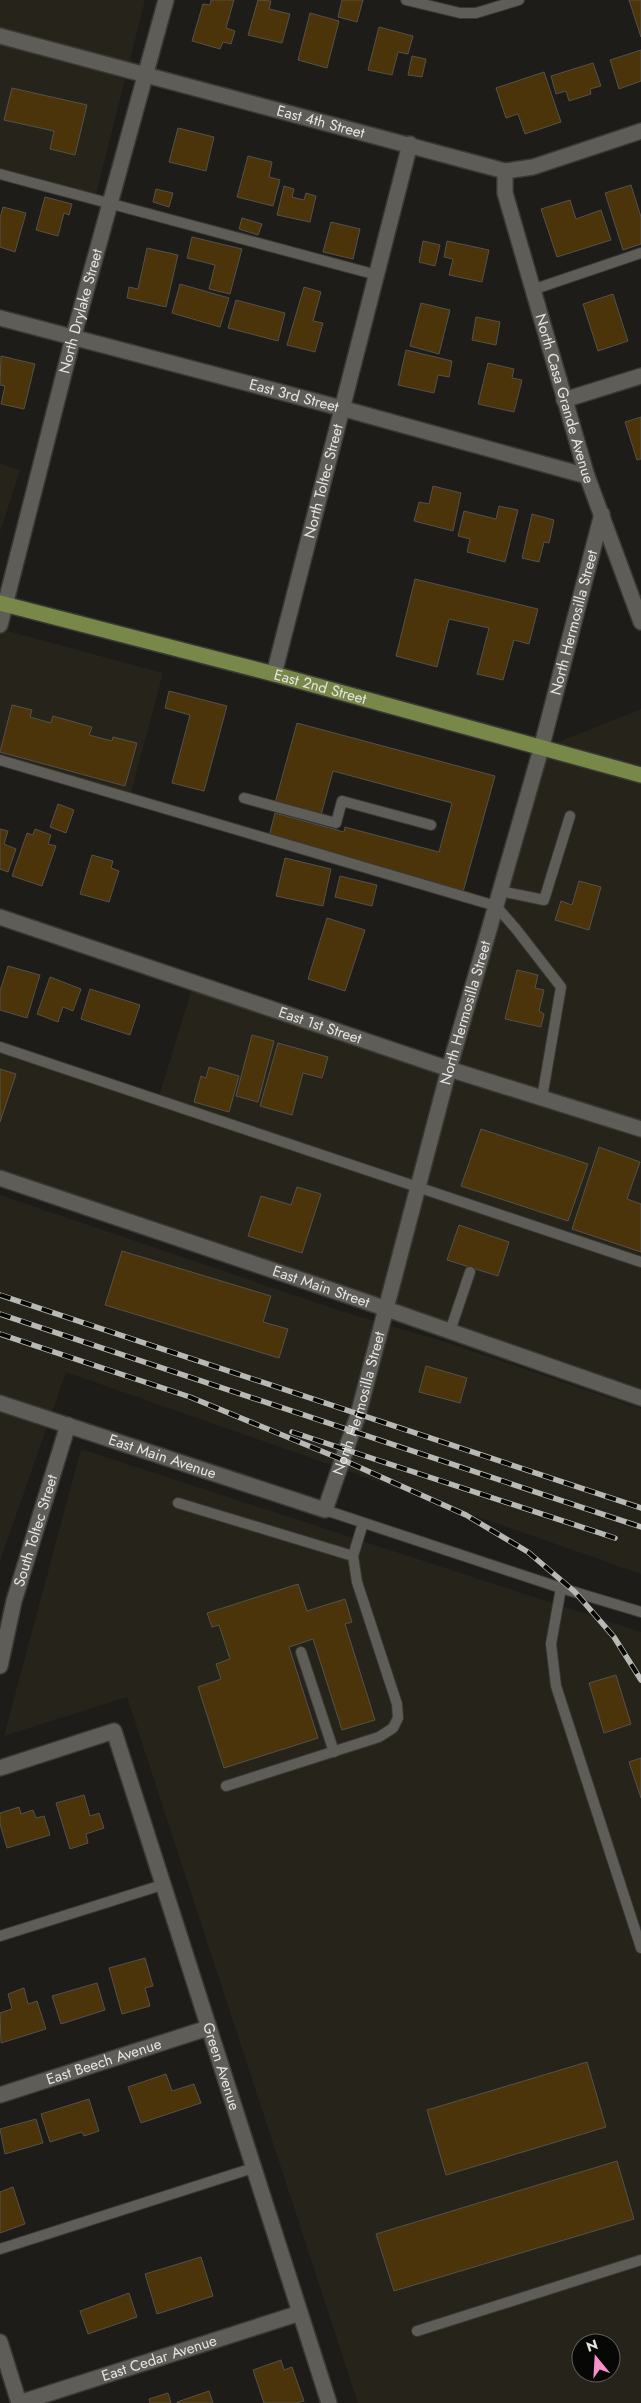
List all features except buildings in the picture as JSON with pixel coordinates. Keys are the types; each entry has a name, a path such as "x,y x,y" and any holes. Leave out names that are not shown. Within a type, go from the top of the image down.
{"main road":[{"name":"East 2nd Street","path":"3,604 274,674 541,749 640,774"}],"street":[{"name":"North Drylake Street","path":"0,625 3,604 73,338 166,0"},
{"name":"East 4th Street","path":"0,36 410,144 505,171 533,167 641,131"},
{"name":"North Toltec Street","path":"274,674 410,144"},
{"name":"North Casa Grande Avenue","path":"505,171 505,193 586,476 602,514 641,622"},
{"name":"East 3rd Street","path":"0,318 342,408 586,476"},
{"path":"564,400 641,376"},
{"name":"North Hermosilla Street","path":"325,1510 358,1415 449,1069 541,749 602,514"},
{"name":"East 1st Street","path":"0,917 449,1069 641,1130"},
{"name":"East Main Street","path":"0,1178 385,1308 641,1398"},
{"name":"East Main Avenue","path":"0,1402 325,1510"},
{"name":"South Toltec Street","path":"0,1666 7,1598 68,1425"},
{"name":"Green Avenue","path":"0,1768 114,1732 329,2403"},
{"name":"East Beech Avenue","path":"0,2095 208,2028"},
{"name":"East Cedar Avenue","path":"19,2403 300,2313"},
{"path":"0,2342 19,2403"}],"lane":[{"path":"406,0 460,13 476,14 519,0"},
{"path":"0,174 376,275"},
{"path":"532,290 641,254"},
{"path":"0,760 204,822 498,898 544,900 570,816"},
{"path":"244,798 336,823 342,801 431,825"},
{"path":"498,898 562,987 542,1098"},
{"path":"0,1047 641,1262"},
{"path":"450,1331 470,1272"},
{"path":"178,1503 353,1556"},
{"path":"325,1510 561,1588 641,1612"},
{"path":"226,1786 379,1737 393,1728 398,1718 397,1704 358,1582 353,1556 363,1523"},
{"path":"561,1588 551,1644 556,1686 641,1948"},
{"path":"301,1652 334,1752"},
{"path":"0,1936 162,1885"},
{"path":"0,2249 254,2168"},
{"path":"417,2331 641,2260"}],"shaded area":[{"path":"0,0 145,0 96,194 0,176"},
{"path":"0,464 20,470 0,532"},
{"path":"0,629 163,673 130,796 0,759"},
{"path":"641,709 641,1398 0,1178 0,1047 158,1100 194,982 449,1069 541,749"},
{"path":"0,1195 344,1312 449,1343 641,1409 641,1574 66,1372 0,1561"},
{"path":"81,1449 641,1632 641,2403 358,2403 127,1697 4,1736"}],"railway":[{"path":"0,1295 641,1508"},
{"path":"0,1314 641,1527"},
{"path":"0,1334 190,1397 343,1460 466,1515 528,1552 575,1592 614,1637 641,1680"},
{"path":"292,1432 615,1538"}]}
